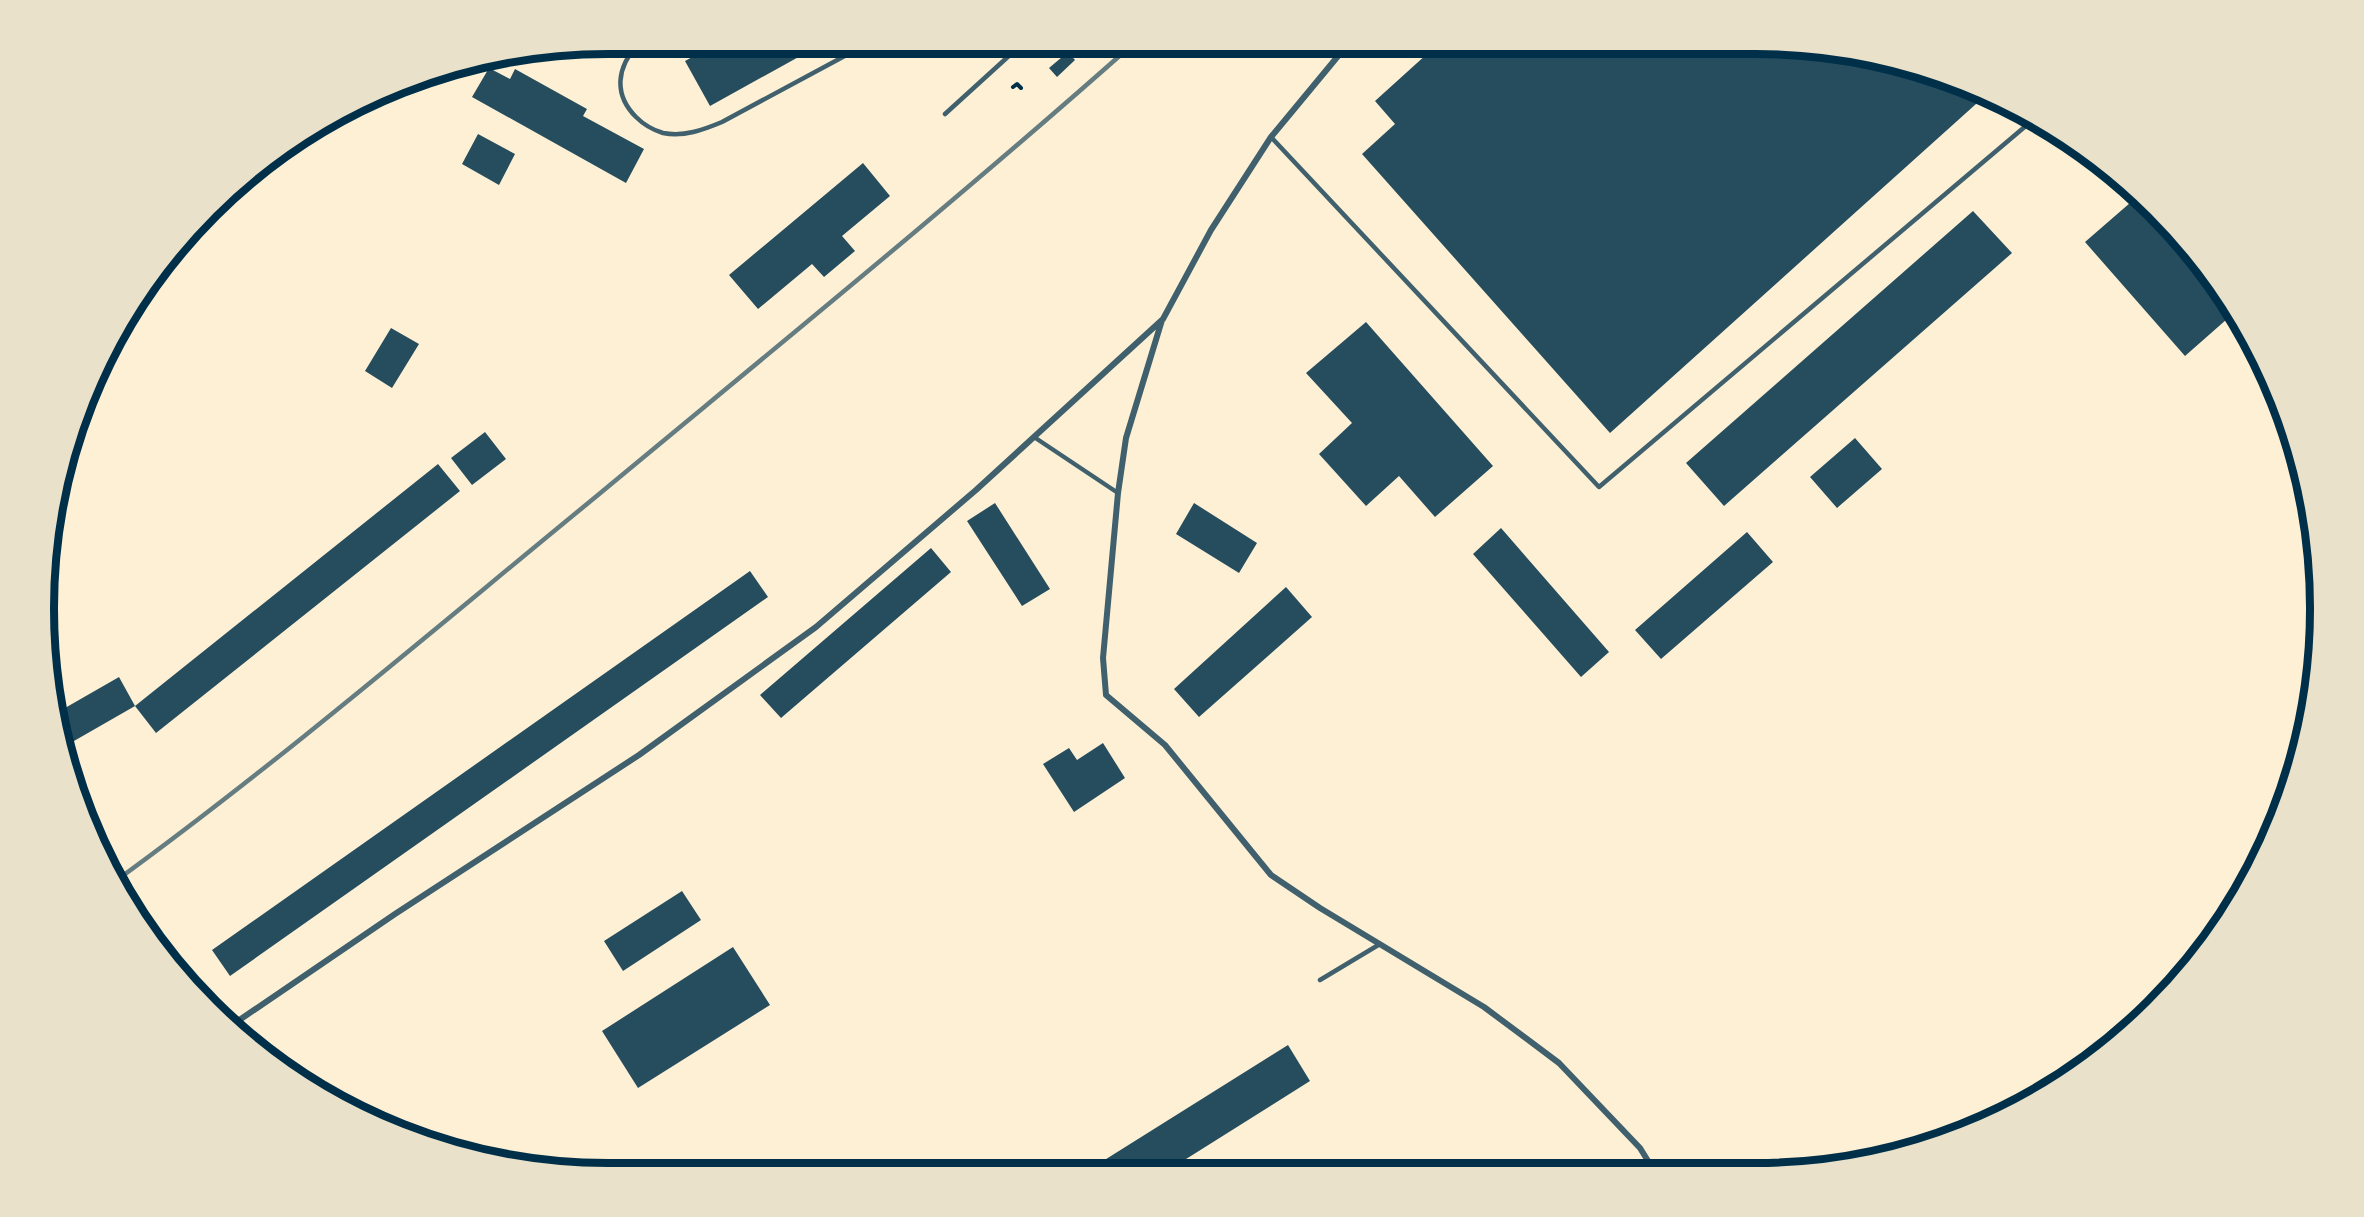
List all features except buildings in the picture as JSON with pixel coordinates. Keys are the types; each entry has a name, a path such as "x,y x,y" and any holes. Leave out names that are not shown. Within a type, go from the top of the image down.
{"street":[{"path":"1340,54 1271,137 1211,230 1162,319 1126,438 1118,493 1103,658 1106,695 1166,745 1271,875 1320,908 1484,1007 1559,1063 1640,1148 1649,1163"},
{"path":"238,1020 395,914 639,755 816,627 976,490 1162,319"}],"lane":[{"path":"632,54 621,71 620,91 627,108 644,125 663,133 683,133 701,131 722,122 848,54"},
{"path":"945,114 1011,54"},
{"path":"1271,137 1599,487 2027,125"},
{"path":"1034,437 1118,493"},
{"path":"1320,980 1380,944"}],"railway":[{"path":"123,876 296,743 413,648 862,276 1121,54"}]}
